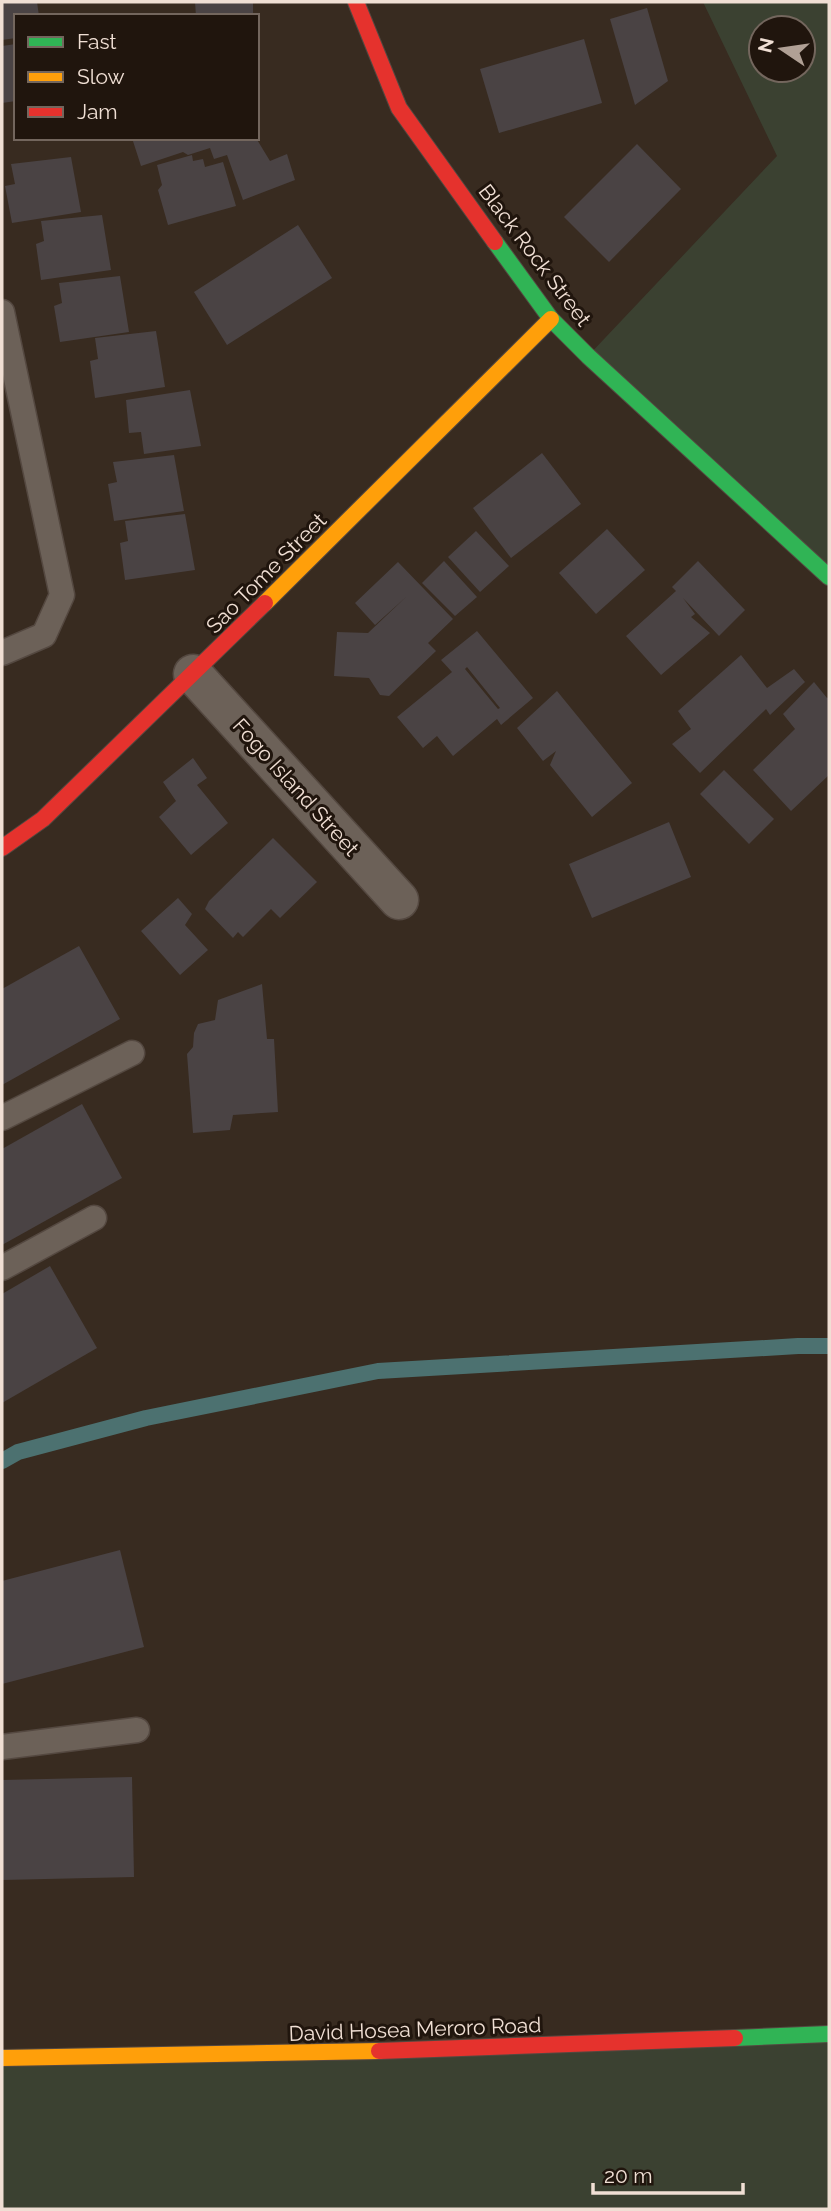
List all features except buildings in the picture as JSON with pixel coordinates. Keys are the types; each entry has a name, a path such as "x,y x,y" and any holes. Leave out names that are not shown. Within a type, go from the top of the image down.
{"street":[{"name":"Black Rock Street","path":"356,2 400,108 551,318 598,365 829,577"},
{"name":"Sao Tome Street","path":"2,848 43,819 551,318"},
{"name":"Fogo Island Street","path":"193,674 399,900"},
{"name":"David Hosea Meroro Road","path":"2,2058 155,2057 531,2047 829,2034"}],"lane":[{"path":"2,312 62,595 44,635 2,653"},
{"path":"2,1118 132,1053"},
{"path":"2,1268 94,1218"},
{"path":"2,1747 137,1730"}],"green space":[{"path":"703,2 829,2 829,577 588,356 777,156"},
{"path":"829,2032 829,2209 2,2209 2,2058"}],"waterway":[{"path":"2,1461 18,1452 146,1418 378,1371 829,1346"}],"traffic: fast":[{"path":"495,242 551,319 829,577"},
{"path":"735,2038 829,2034"}],"traffic: slow":[{"path":"265,603 551,319"},
{"path":"2,2058 379,2051"}],"traffic: jam":[{"path":"356,2 399,108 495,242"},
{"path":"2,848 43,819 265,603"},
{"path":"379,2051 735,2038"}]}
